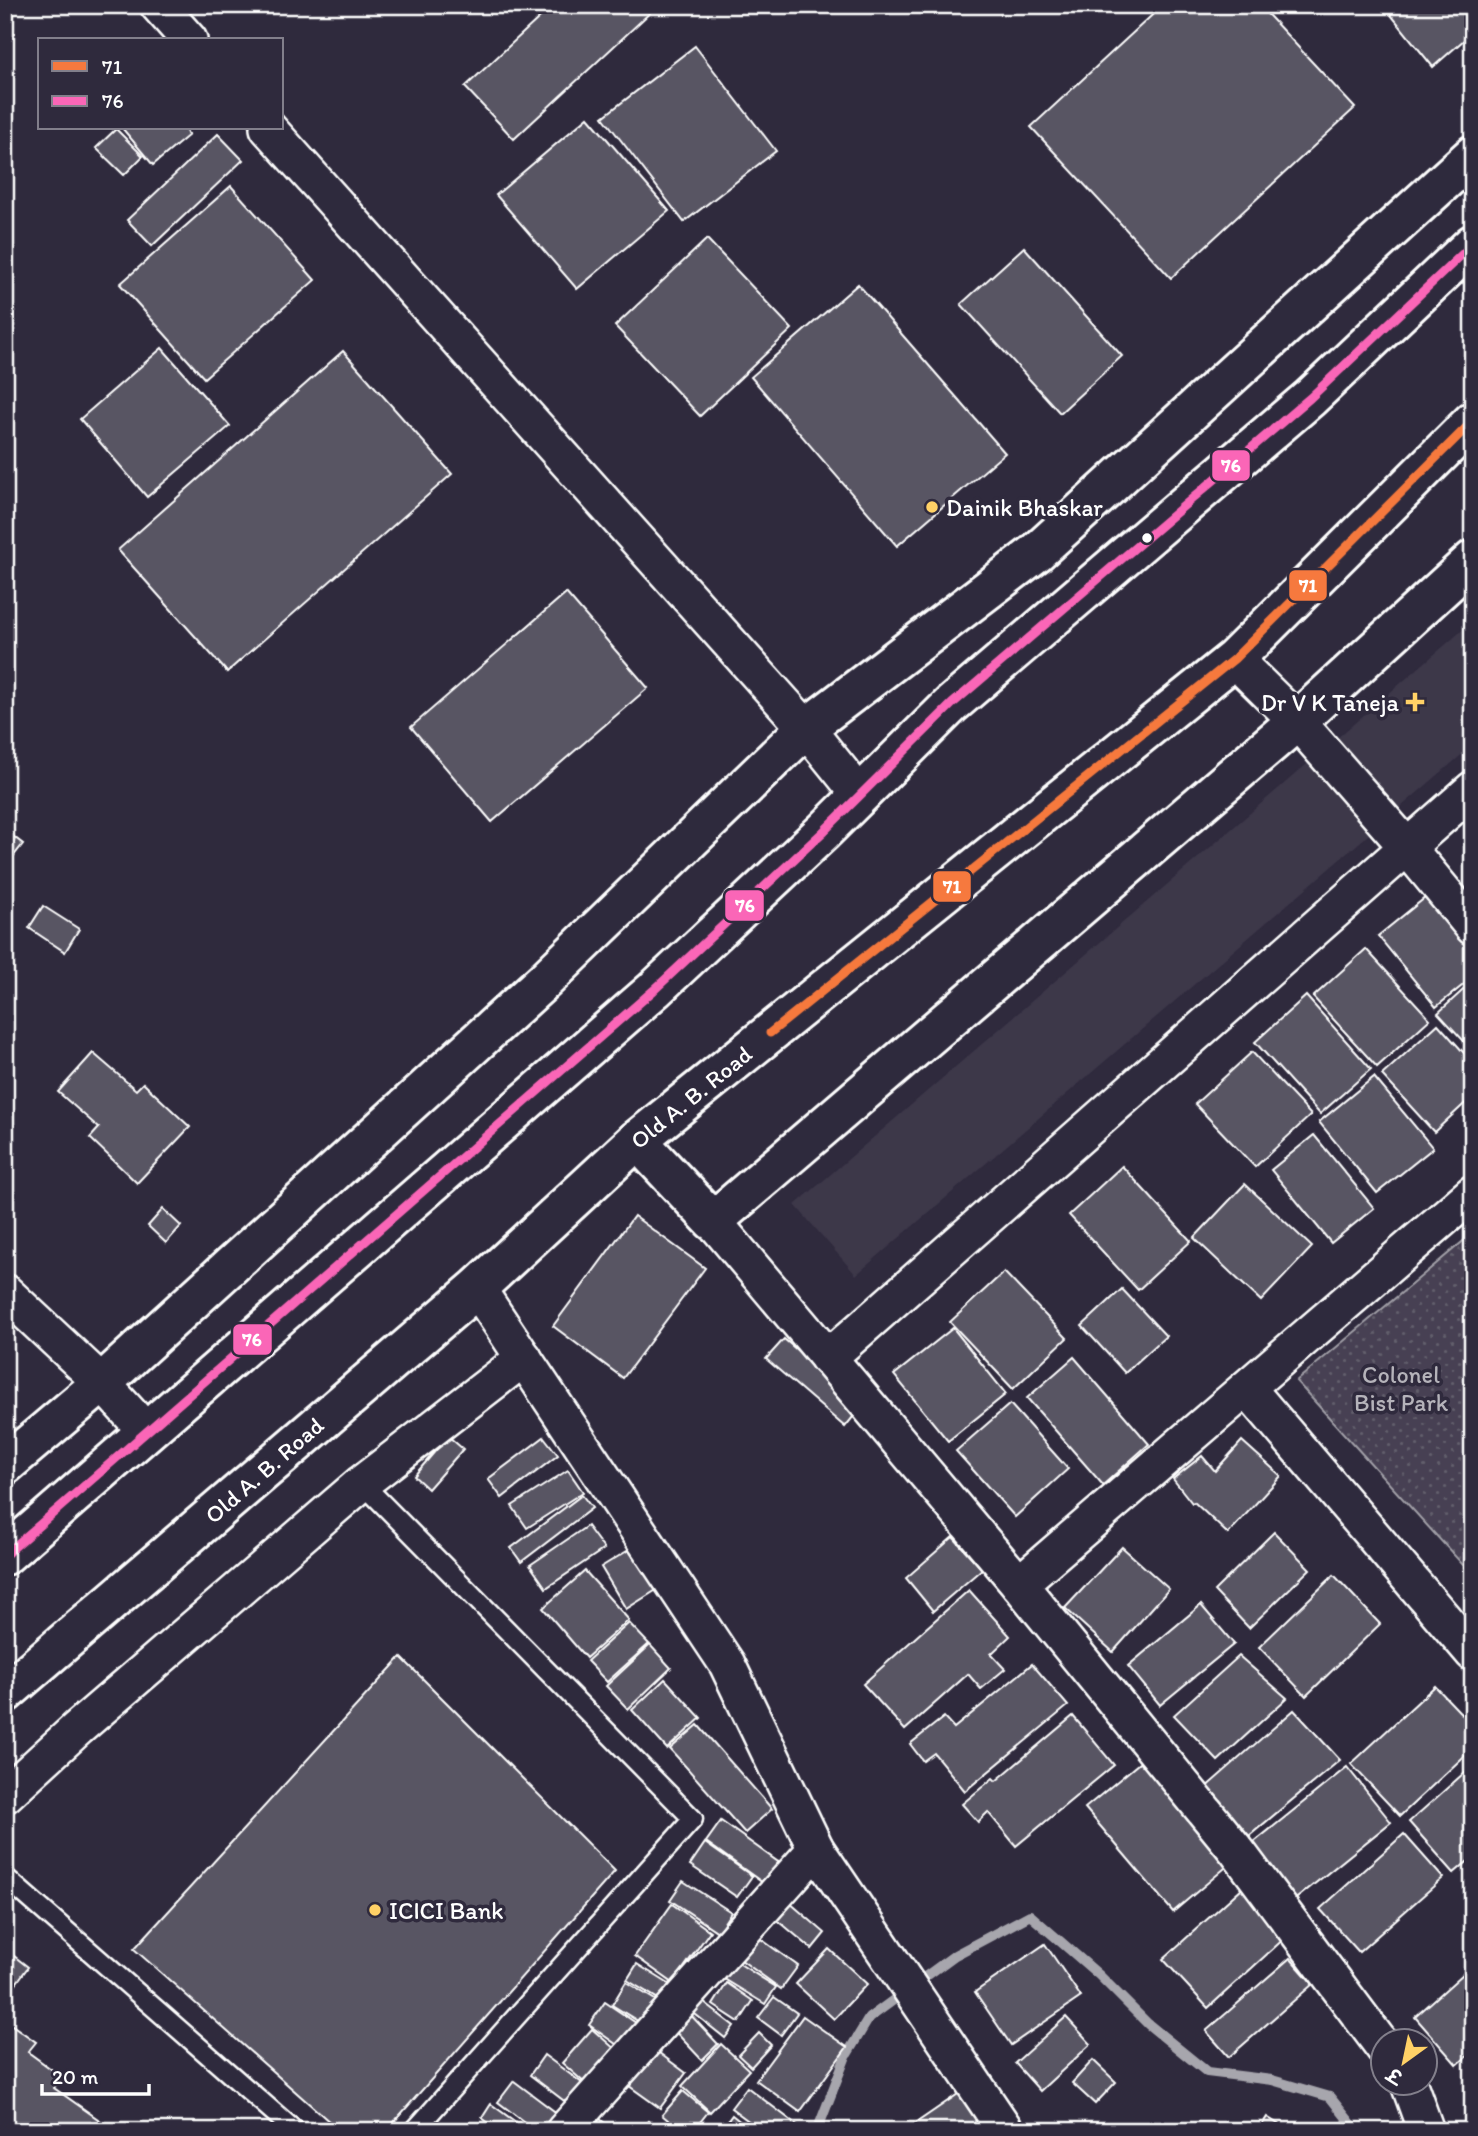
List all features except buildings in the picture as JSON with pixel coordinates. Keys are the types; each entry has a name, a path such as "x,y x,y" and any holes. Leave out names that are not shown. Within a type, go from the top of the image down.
{"main road":[{"path":"5,1465 102,1383 545,980 806,729 1036,552 1473,155"},
{"path":"5,1555 654,990 952,704 1310,398 1473,244"},
{"name":"Old A. B. Road","path":"5,1693 477,1288 637,1140 1234,659 1473,421"},
{"path":"637,1140 713,1221 1297,721 1473,560"}],"street":[{"path":"158,5 187,38"},
{"path":"270,130 806,729 860,795"},
{"path":"1234,659 1297,721 1473,927"},
{"path":"828,1357 1473,789"},
{"path":"1019,1584 1473,1193"},
{"path":"713,1221 1019,1584 1237,1851 1370,2029"},
{"path":"477,1288 727,1664 816,1849 1006,2131"},
{"path":"5,1292 102,1383 147,1432"},
{"path":"5,1795 78,1728 362,1483 523,1358"},
{"path":"1247,1388 1473,1653"},
{"path":"564,2131 816,1849"},
{"path":"1414,2098 1424,2127"}],"lane":[{"path":"362,1483 694,1819 414,2131"},
{"path":"5,1877 295,2131"}],"shaded area":[{"path":"1473,621 1473,745 856,1275 795,1205"}],"green space":[{"name":"Colonel Bist Park","path":"1473,1233 1473,1576 1296,1381"}],"waterway":[{"path":"817,2131 846,2056 869,2018 955,1955 1030,1915 1099,1975 1148,2024 1207,2072 1272,2080 1330,2097 1357,2131"}],"transit line":[{"name":"76","path":"5,1555 654,990 823,832 952,704 1310,398 1473,244"},
{"name":"71","path":"770,1033 1234,659 1473,421"}],"place":[{"name":"Dainik Bhaskar","path":"932,507"},
{"name":"Dr V K Taneja","path":"1415,702"},
{"name":"ICICI Bank","path":"375,1910"}]}
